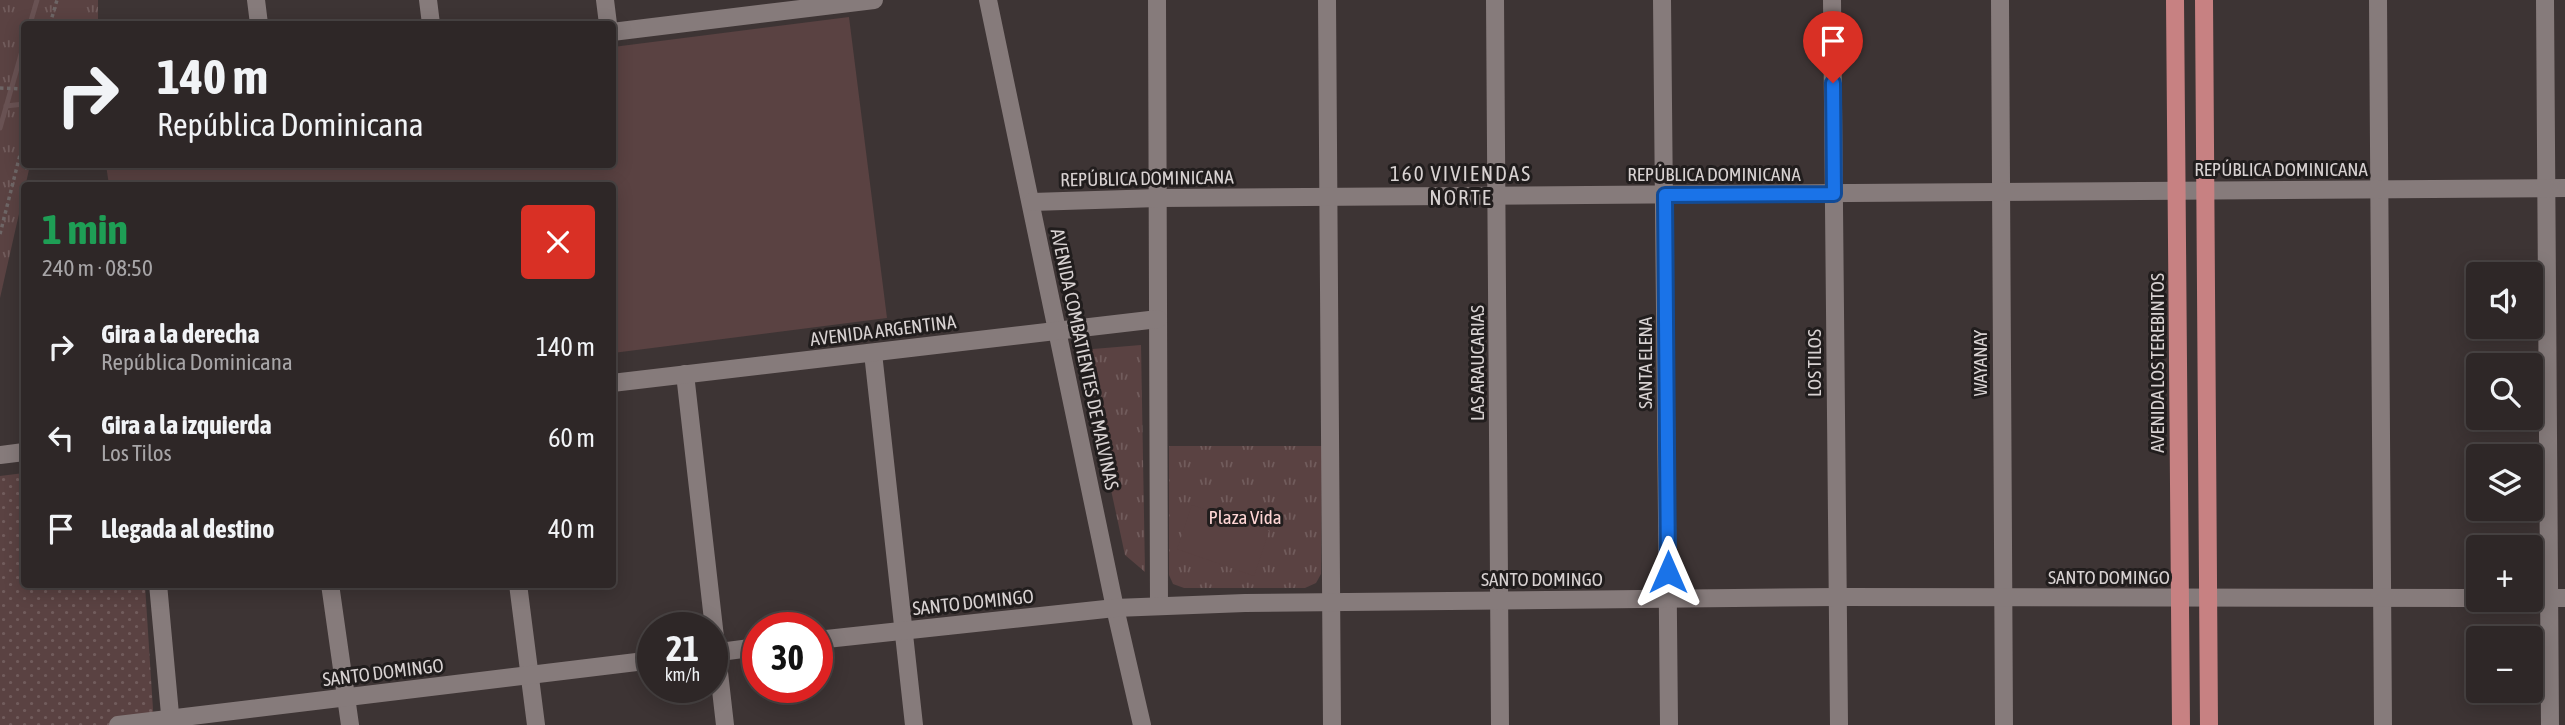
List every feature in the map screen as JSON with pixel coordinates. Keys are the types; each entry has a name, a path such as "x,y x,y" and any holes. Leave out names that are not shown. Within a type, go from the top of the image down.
{"main road":[{"name":"AVENIDA LOS TEREBINTOS","path":"2175,0 2181,725"},
{"path":"2204,0 2209,725"}],"street":[{"path":"256,0 259,21"},
{"path":"428,0 431,21"},
{"path":"605,0 608,21"},
{"path":"616,31 783,6 874,0"},
{"name":"AVENIDA COMBATIENTES DE MALVINAS","path":"988,0 1115,608 1142,725"},
{"path":"1157,0 1159,606"},
{"path":"1327,0 1332,725"},
{"name":"LAS ARAUCARIAS","path":"1495,0 1500,725"},
{"name":"SANTA ELENA","path":"1662,0 1669,725"},
{"name":"LOS TILOS","path":"1832,0 1839,725"},
{"name":"WAYANAY","path":"2000,0 2004,725"},
{"path":"2378,0 2383,725"},
{"path":"2545,0 2556,188 2557,598 2550,725"},
{"name":"REPÚBLICA DOMINICANA","path":"1032,202 1158,198 2556,188"},
{"name":"AVENIDA ARGENTINA","path":"616,383 1158,319"},
{"path":"873,353 914,725"},
{"path":"685,374 711,612"},
{"path":"0,455 21,452"},
{"path":"158,588 170,722"},
{"path":"331,588 350,725"},
{"path":"518,588 536,725"},
{"name":"SANTO DOMINGO","path":"833,638 1115,608 1331,601 1837,597 2466,598"},
{"name":"SANTO DOMINGO","path":"118,725 170,722 637,662"},
{"path":"722,703 725,725"}],"path":[{"path":"51,21 57,0"},
{"path":"1,88 21,90"},
{"path":"0,234 21,151"}],"green space":[{"path":"0,0 98,0 98,21 21,21 21,168 29,168 26,182 21,182 21,205 0,298"},
{"path":"849,17 887,318 616,353 616,182 109,182 106,168 616,168 616,47"},
{"path":"1141,345 1145,572 1125,555 1081,350"},
{"name":"Plaza Vida","path":"1169,446 1322,446 1321,574 1316,583 1305,588 1184,588 1173,584 1169,575"},
{"path":"21,473 21,588 145,588 154,725 0,725 0,476"},
{"path":"1192,505 1269,531 1254,576 1177,549"}],"waterway":[{"path":"31,21 37,0"},
{"path":"0,128 21,54"},
{"path":"6,106 21,104"}],"district":[{"name":"160 VIVIENDAS NORTE","path":"1461,186"}],"route":[{"path":"1668,572 1665,195 1834,194 1833,83"}]}
